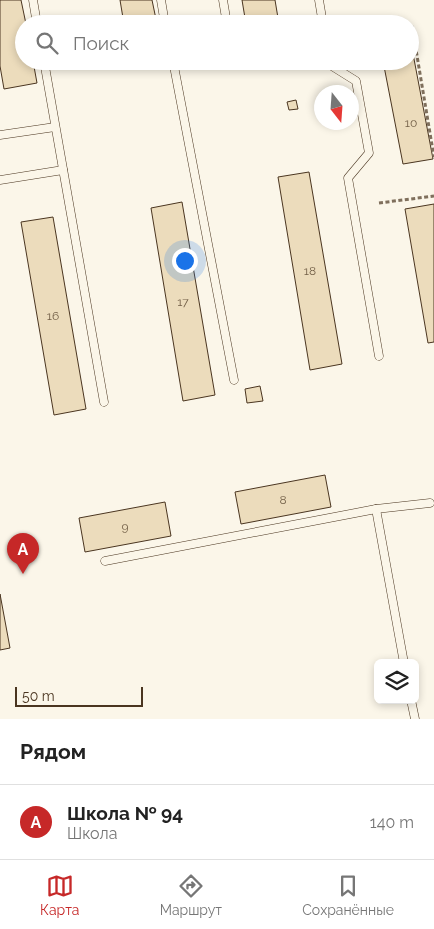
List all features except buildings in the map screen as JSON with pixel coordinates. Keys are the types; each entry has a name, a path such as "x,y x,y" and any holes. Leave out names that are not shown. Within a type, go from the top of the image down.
{"lane":[{"path":"33,0 36,15"},
{"path":"161,0 164,15"},
{"path":"223,0 226,15"},
{"path":"319,0 322,15"},
{"path":"46,70 104,402"},
{"path":"175,70 234,380"},
{"path":"338,70 356,81 369,153 348,178 378,356"},
{"path":"0,136 56,127"},
{"path":"0,180 63,170"},
{"path":"105,561 376,509 430,503"},
{"path":"376,509 403,659"},
{"path":"412,704 414,719"}],"path":[{"path":"419,68 434,157"},
{"path":"379,203 434,196"}],"place":[{"name":"Школа № 94","path":"23,574"}]}
